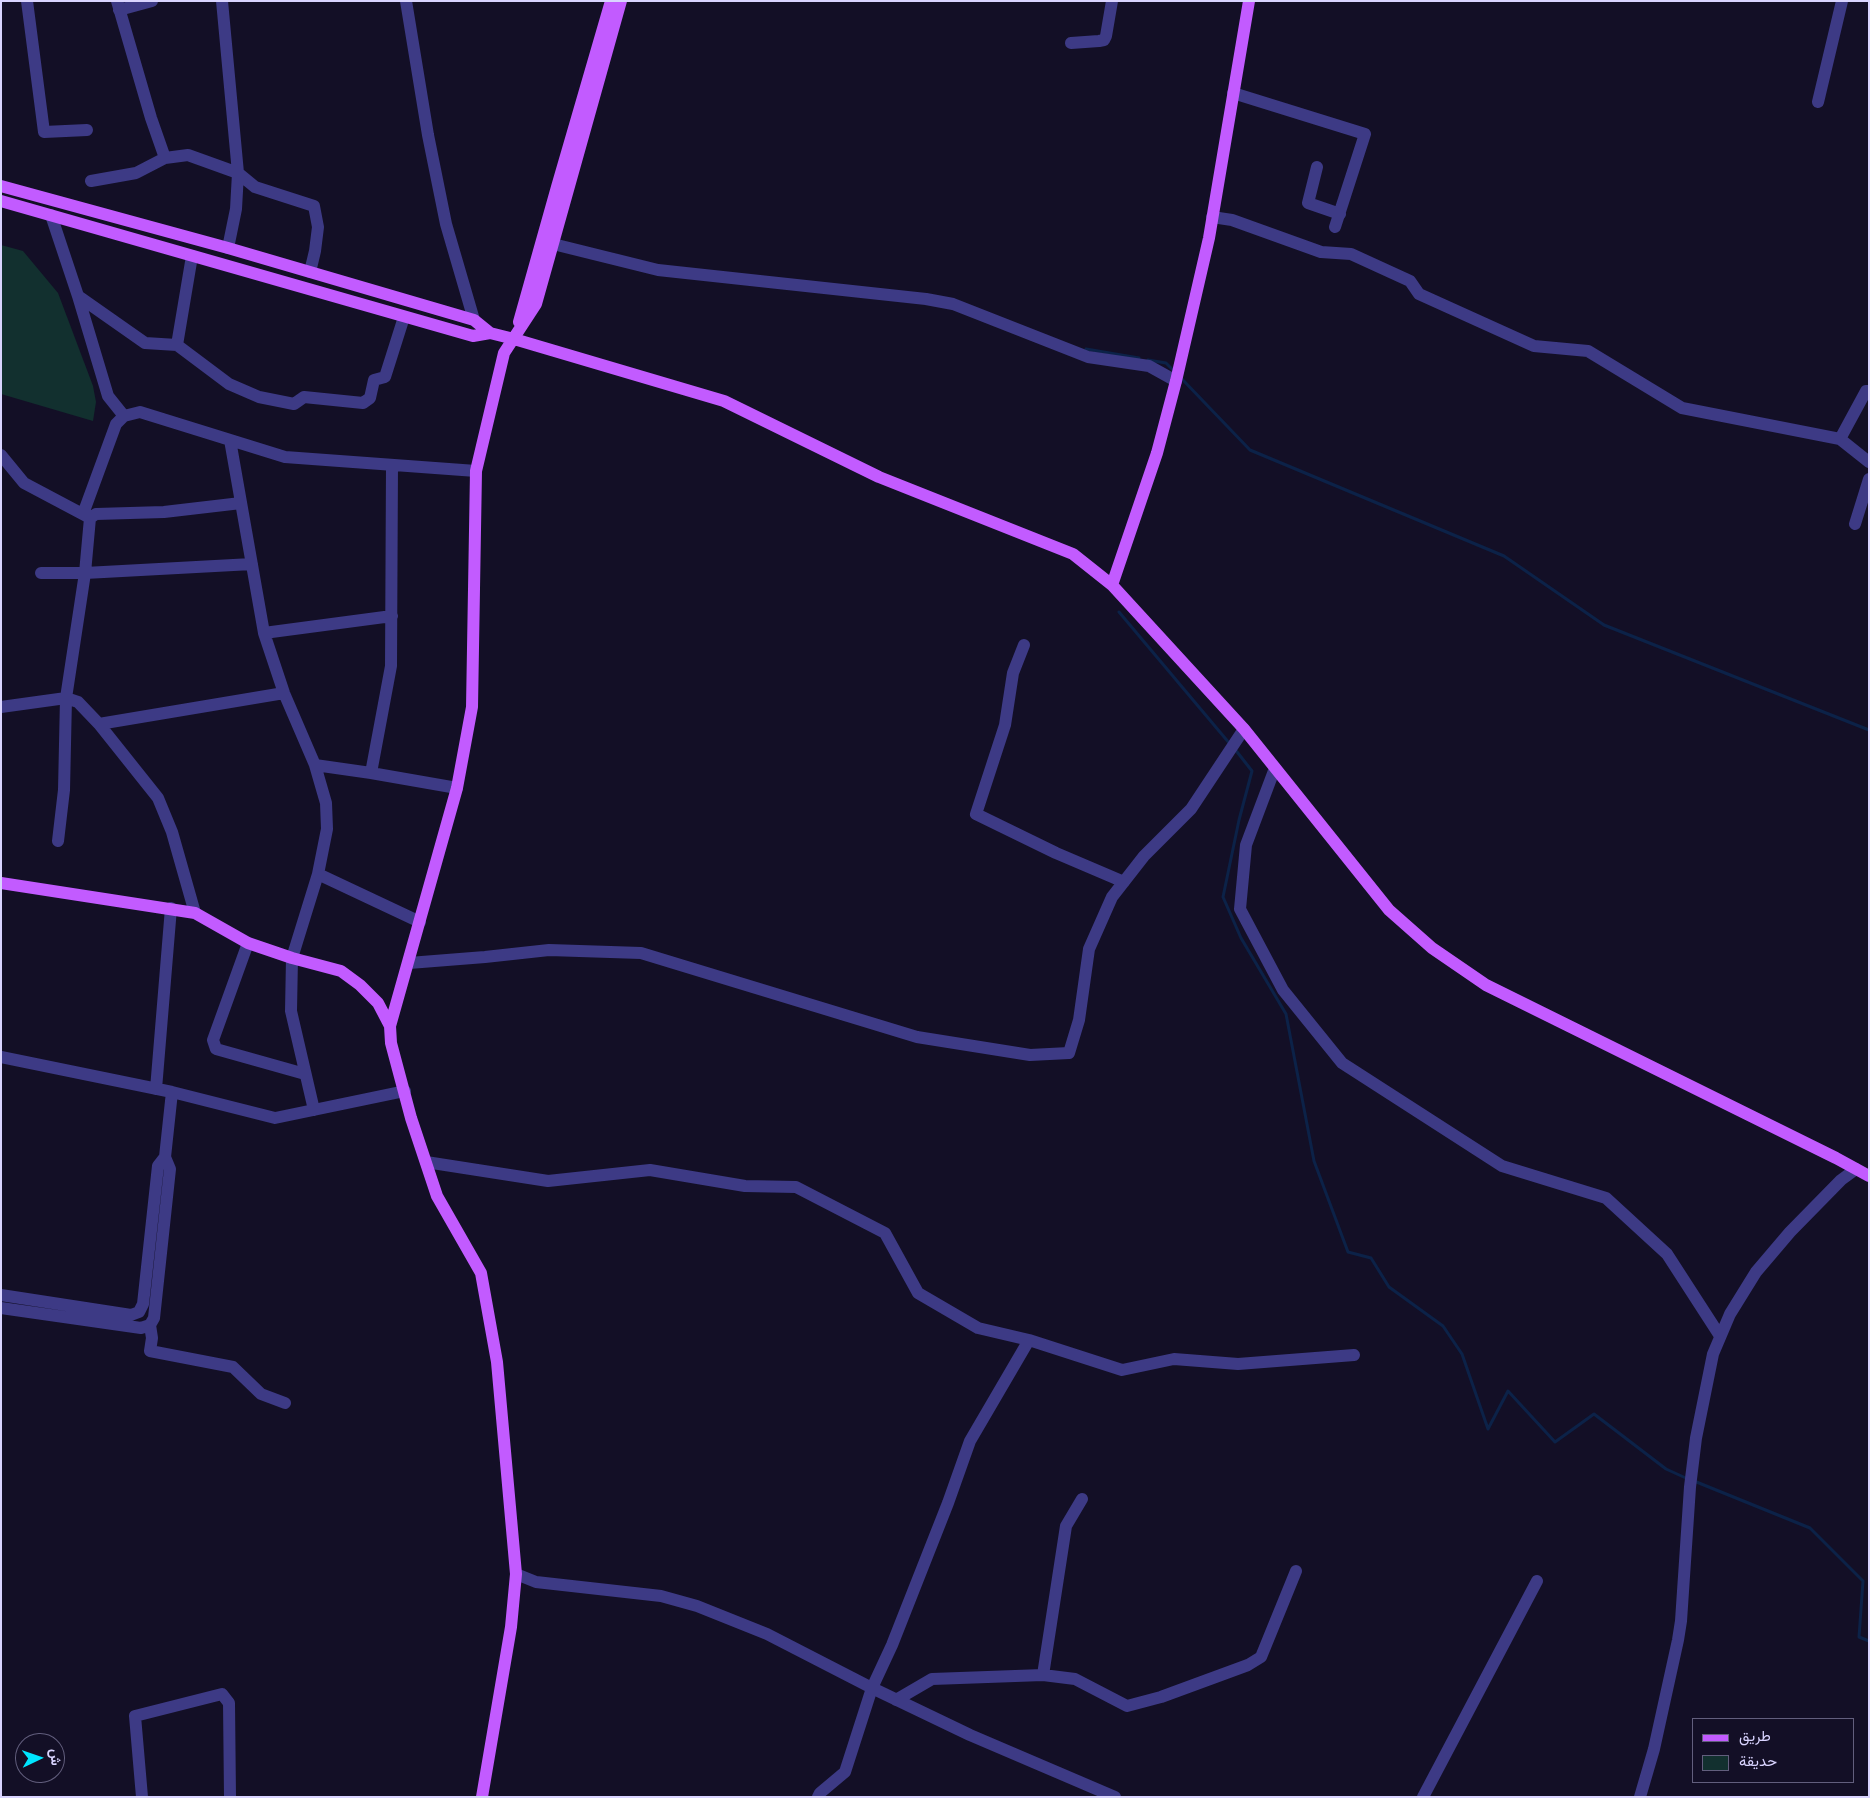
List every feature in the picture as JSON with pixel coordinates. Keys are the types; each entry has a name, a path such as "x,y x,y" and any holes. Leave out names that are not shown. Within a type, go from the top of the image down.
{"main road":[{"path":"514,338 611,1"},
{"path":"482,1797 511,1627 516,1574 497,1362 481,1273 438,1196 411,1118 391,1043 390,1026 457,788 472,707 476,471 504,353 536,304 621,1"},
{"path":"1112,585 1157,453 1176,380 1212,217 1249,1"},
{"path":"1,186 228,248 474,320 490,333"},
{"path":"1,201 473,336 490,333 514,338 724,402 879,477 1073,554 1112,585 1244,729 1389,910 1440,954 1486,985 1869,1176"},
{"path":"1,883 195,913 248,943 292,958 340,971 360,985 378,1003 390,1026"}],"street":[{"path":"27,1 44,132 87,130"},
{"path":"152,1 118,5 151,118 165,158"},
{"path":"222,1 238,173 236,209 228,248"},
{"path":"406,1 428,134 446,224 474,320"},
{"path":"1071,43 1104,40 1112,1"},
{"path":"1818,102 1842,1"},
{"path":"1233,92 1365,134 1335,227"},
{"path":"91,181 136,173 165,158 188,155 238,173 255,187 314,206 318,228 316,251 310,272"},
{"path":"1318,167 1308,204 1340,214"},
{"path":"51,215 108,396 124,416"},
{"path":"1212,217 1232,220 1321,252 1351,254 1410,282 1419,294 1534,346 1588,351 1682,408 1840,439 1869,462"},
{"path":"553,244 658,270 926,299 953,304 1088,357 1149,366 1176,380"},
{"path":"177,344 192,256"},
{"path":"78,296 145,343 177,344 229,384 259,397 294,404 304,397 363,402 370,398 374,380 385,377 404,317"},
{"path":"1840,439 1866,391 1869,390"},
{"path":"58,841 64,790 66,698 85,573 86,516 116,424 124,416 140,412 285,457 476,471"},
{"path":"230,440 264,632 284,693 315,765 326,803 327,829 318,874 292,958 291,1011 314,1110"},
{"path":"1,456 24,483 86,516 164,512 241,503"},
{"path":"371,772 391,666 392,465"},
{"path":"1855,524 1869,479"},
{"path":"41,573 85,573 252,564"},
{"path":"264,632 392,616"},
{"path":"1024,645 1013,673 1005,725 976,814 1056,853 1124,882"},
{"path":"98,724 284,693"},
{"path":"1,707 66,698 78,702 158,798 172,832 195,913"},
{"path":"409,963 485,958 548,950 641,953 918,1037 1030,1056 1069,1053 1079,1020 1089,949 1112,897 1144,856 1190,810 1244,729"},
{"path":"315,765 371,772 457,788"},
{"path":"1275,768 1246,845 1240,909 1289,998 1342,1063 1502,1166 1606,1198 1667,1254 1720,1336"},
{"path":"318,874 420,922"},
{"path":"156,1089 171,908"},
{"path":"248,943 213,1040 216,1049 305,1074"},
{"path":"1,1057 172,1092 275,1118 405,1091"},
{"path":"172,1092 165,1157 170,1169 154,1318 150,1325 152,1338 150,1351 233,1367 261,1394 285,1403"},
{"path":"1,1295 131,1315 139,1312 143,1304 158,1166 165,1157"},
{"path":"426,1162 548,1181 650,1170 745,1186 796,1187 885,1233 918,1293 978,1328 1029,1340 1122,1370 1174,1359 1238,1364 1354,1355"},
{"path":"1640,1797 1654,1749 1678,1640 1681,1621 1690,1487 1696,1438 1712,1360 1720,1336 1742,1292 1756,1272 1841,1180 1856,1169"},
{"path":"1,1308 141,1328 150,1325"},
{"path":"818,1797 820,1793 845,1772 872,1688 892,1645 948,1503 970,1441 1029,1340"},
{"path":"1043,1675 1066,1526 1082,1499"},
{"path":"896,1700 932,1679 1043,1675 1075,1680 1127,1706 1162,1697 1248,1665 1261,1657 1296,1571"},
{"path":"516,1574 536,1582 661,1596 697,1606 767,1634 896,1700 970,1735 1115,1797"},
{"path":"1423,1797 1537,1581"},
{"path":"142,1797 135,1716 222,1694 229,1703 230,1797"}],"green space":[{"path":"1,245 23,251 58,293 93,386 96,402 93,421 1,394"}],"waterway":[{"path":"1086,349 1139,358"},
{"path":"1148,360 1166,363 1175,372"},
{"path":"1181,378 1250,450 1504,556 1604,625 1869,730"},
{"path":"1119,612 1230,744"},
{"path":"1234,748 1252,771 1239,820 1223,897 1241,938 1286,1014 1314,1161 1348,1252 1371,1258 1389,1287 1443,1326 1462,1354 1488,1429 1508,1391 1555,1442 1594,1414 1666,1469 1688,1479"},
{"path":"1694,1481 1810,1528 1863,1581 1859,1637 1869,1641"}]}
